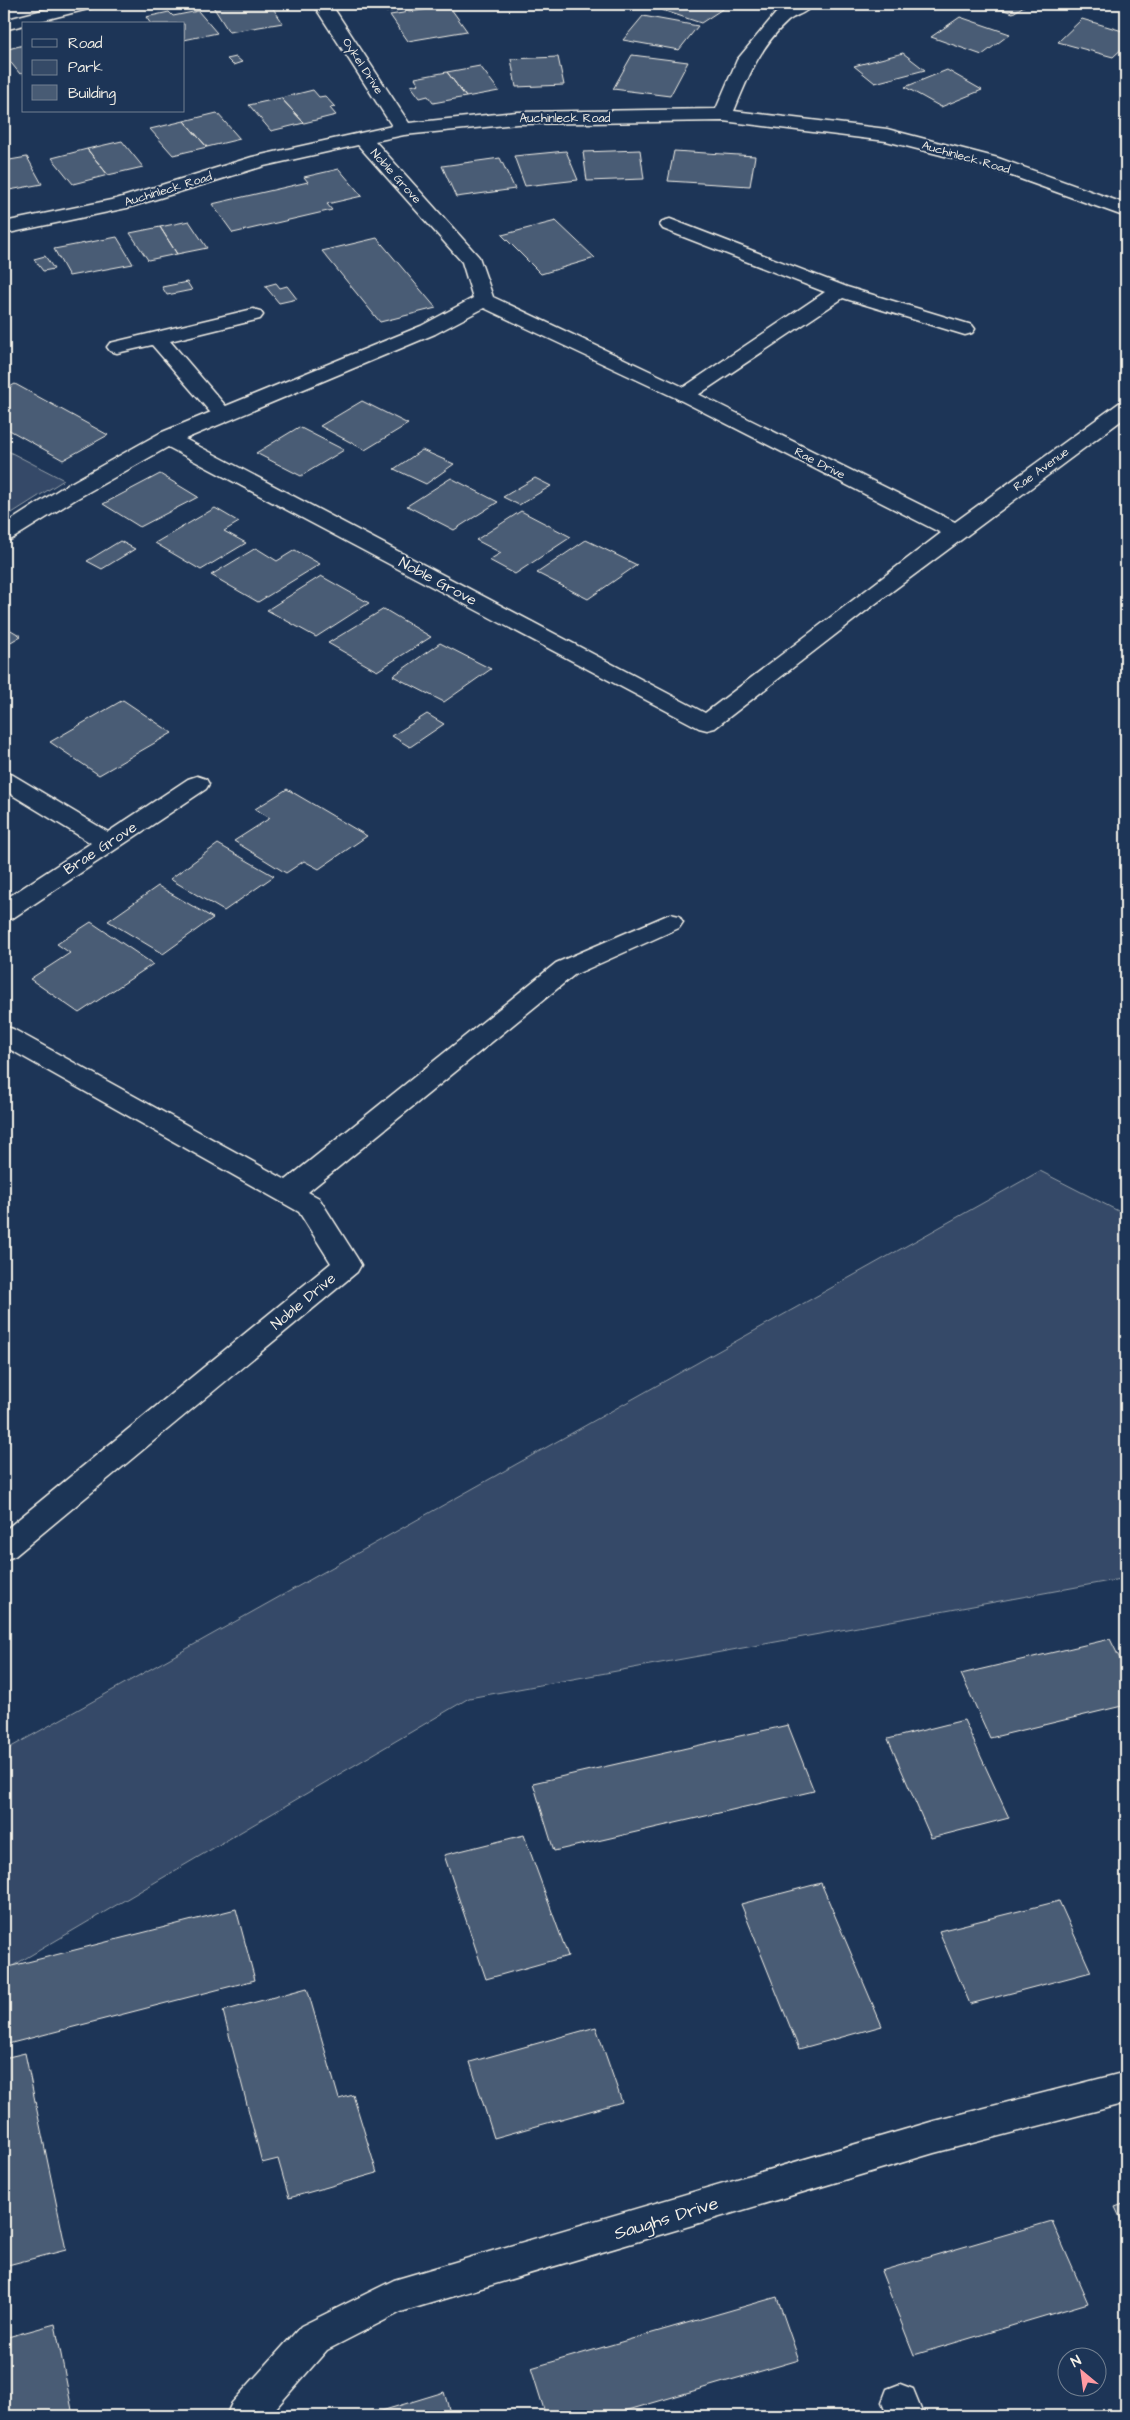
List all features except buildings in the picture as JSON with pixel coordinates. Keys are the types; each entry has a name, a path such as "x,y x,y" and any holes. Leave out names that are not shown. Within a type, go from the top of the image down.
{"street":[{"path":"4,25 86,4"},
{"name":"Oykel Drive","path":"322,4 404,129"},
{"path":"723,115 746,60 782,18 804,4"},
{"name":"Auchinleck Road","path":"4,228 120,204 259,162 362,138 404,129 517,118 723,115 887,135 991,162 1126,211"},
{"name":"Noble Grove","path":"362,138 472,261 484,300"},
{"path":"670,225 840,291 964,329"},
{"path":"685,395 840,291"},
{"path":"4,534 68,494 168,438 428,330 484,300"},
{"name":"Rae Drive","path":"484,300 685,395 956,531"},
{"path":"117,347 253,315"},
{"path":"156,337 223,415"},
{"name":"Rae Avenue","path":"708,723 820,633 1126,406"},
{"name":"Noble Grove","path":"168,438 708,723"},
{"path":"4,780 108,843"},
{"name":"Brae Grove","path":"4,912 197,784"},
{"path":"288,1193 565,969 670,922"},
{"name":"Noble Drive","path":"4,1035 309,1205 347,1264 4,1548"},
{"name":"Saughs Drive","path":"245,2416 314,2338 394,2297 620,2232 934,2137 1126,2087"}],"green space":[{"path":"4,449 64,480 4,518"},
{"path":"1040,1171 1126,1215 1126,1578 469,1698 4,1971 4,1751"}]}
